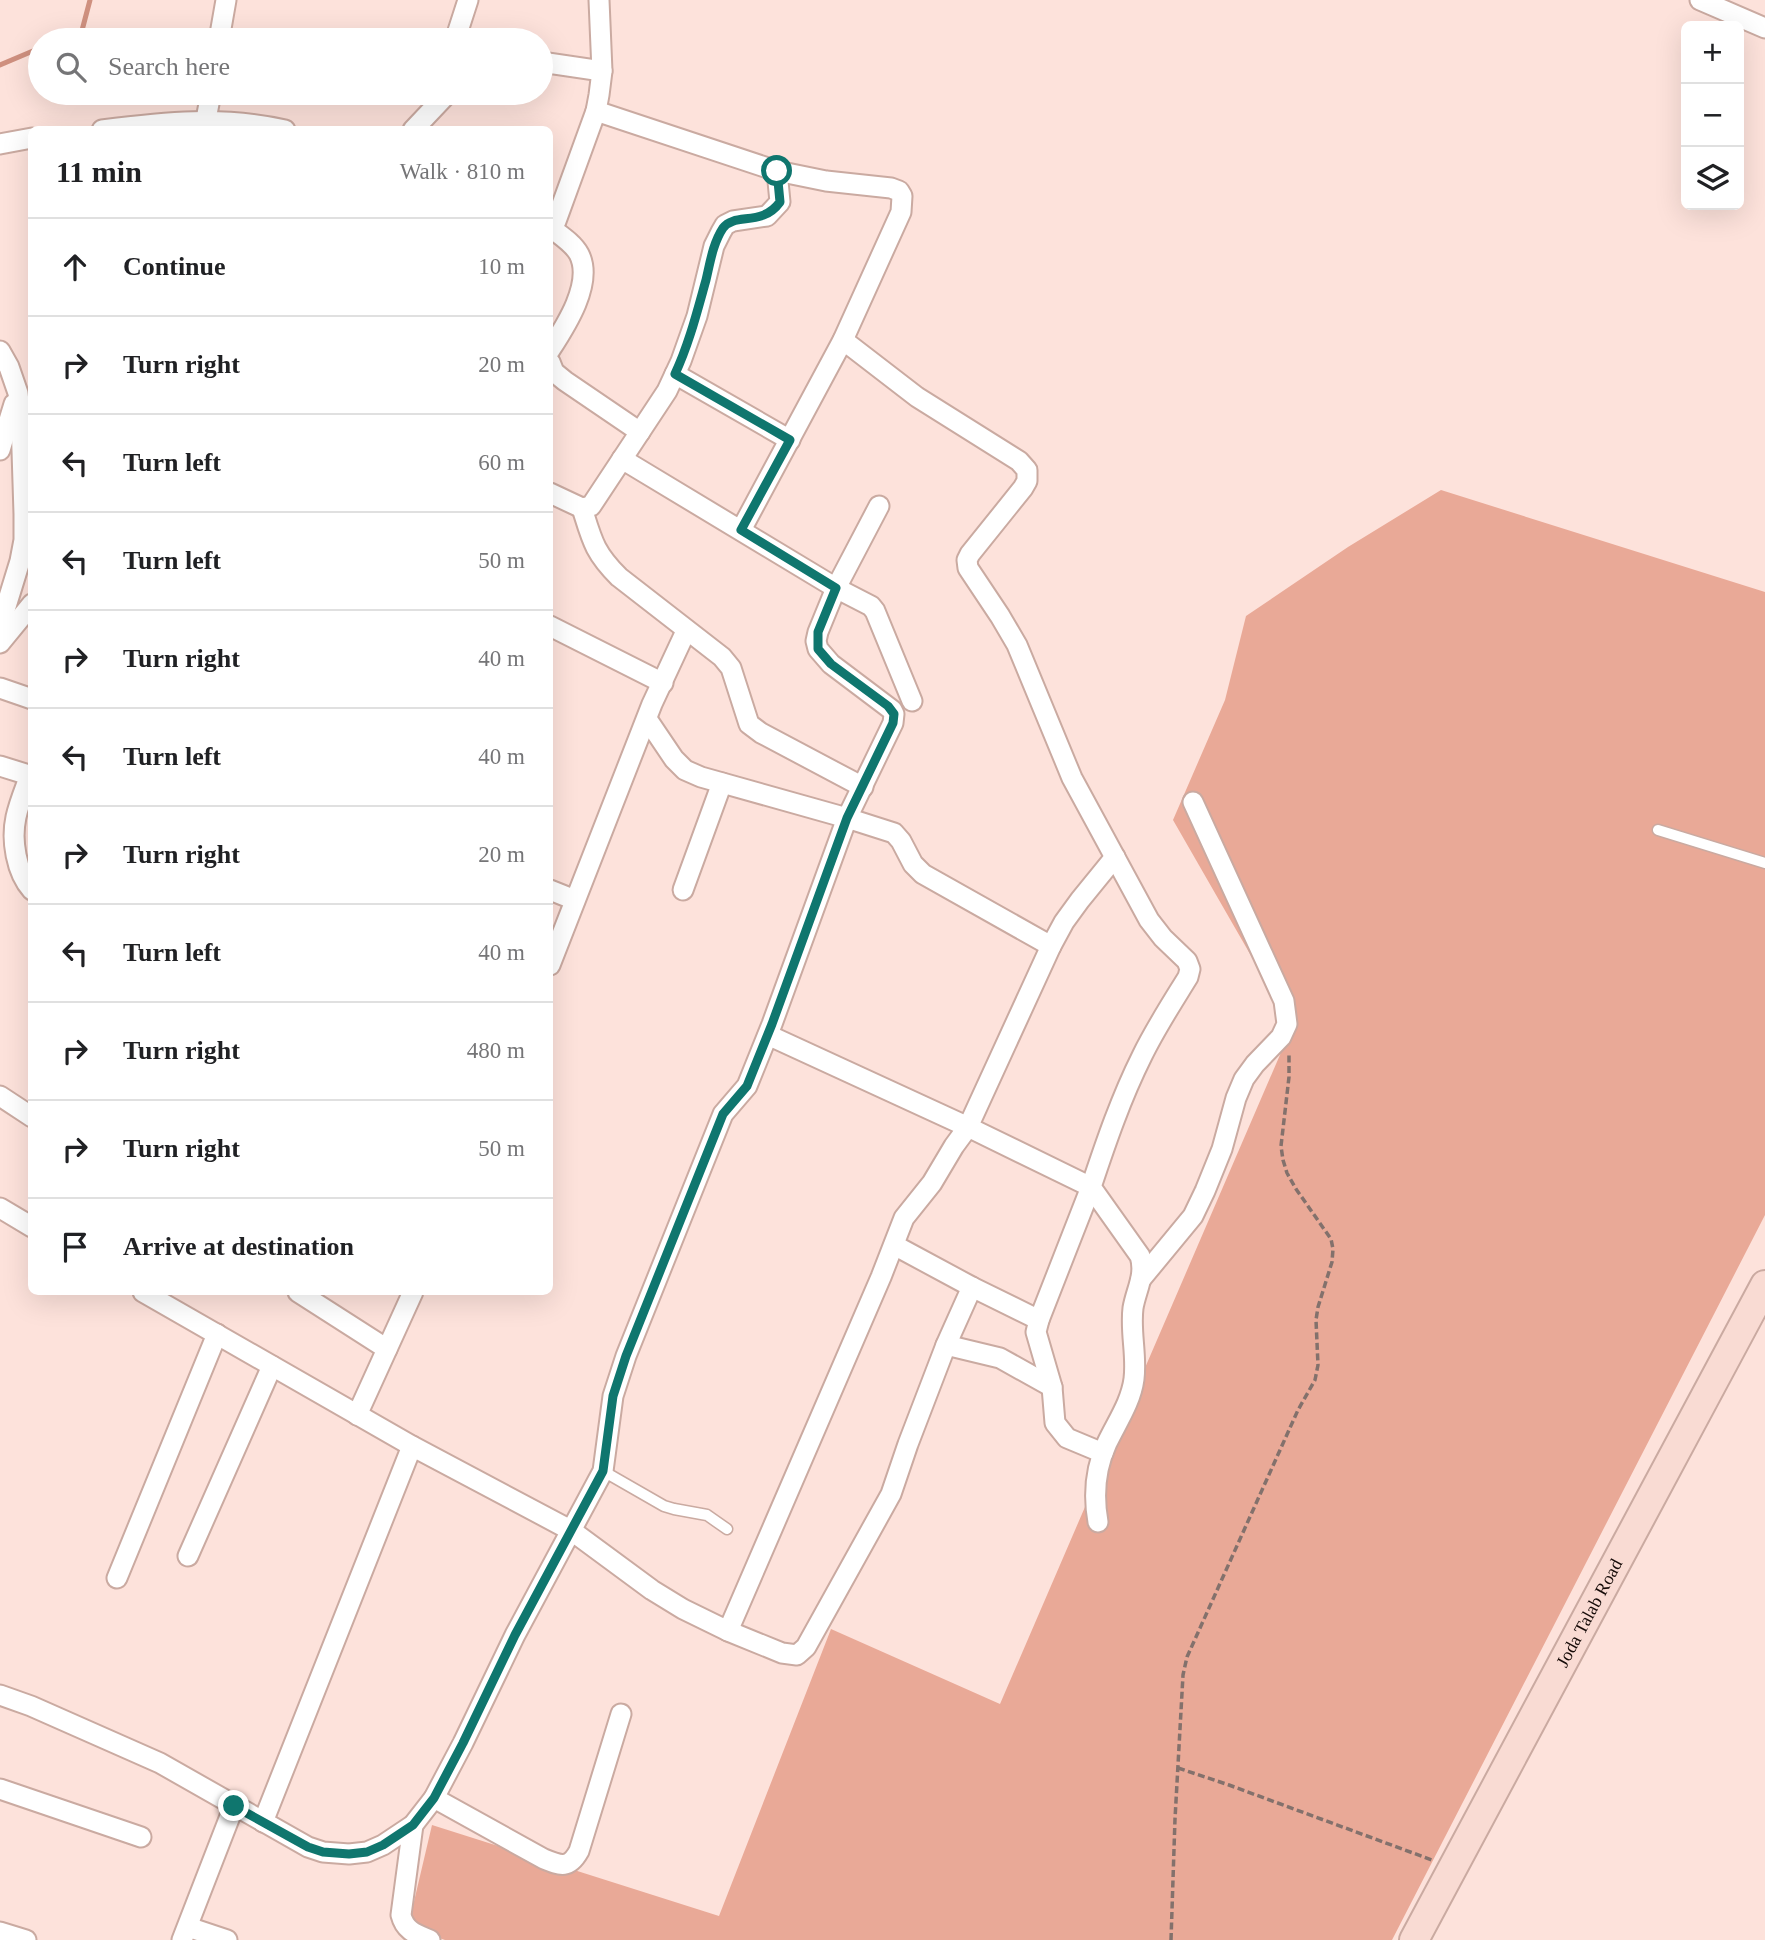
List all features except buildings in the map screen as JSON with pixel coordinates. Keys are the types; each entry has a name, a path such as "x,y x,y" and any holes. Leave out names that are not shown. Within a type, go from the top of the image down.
{"street":[{"path":"221,28 226,0"},
{"path":"459,28 468,0"},
{"path":"553,224 596,111 602,71 599,0"},
{"path":"1700,0 1765,28"},
{"path":"553,64 602,71"},
{"path":"205,125 209,105"},
{"path":"416,126 436,105"},
{"path":"596,111 777,171 826,181 891,188 899,191 902,196 901,212 843,340 741,530"},
{"path":"184,126 268,126"},
{"path":"0,144 28,139"},
{"path":"553,494 582,508 591,506 667,391 681,361 721,232 725,225 733,221 767,216 775,209 780,202 777,171"},
{"path":"553,231 578,253 583,276 570,320 553,346"},
{"path":"843,340 917,397 1019,461 1027,470 1027,481 1023,488 970,554 967,564 1017,645 1072,778 1149,920 1187,961 1190,969 1130,1080 1036,1332 1052,1387 1055,1423 1067,1438 1103,1452"},
{"path":"0,351 18,393 24,514 28,536 0,625"},
{"path":"553,370 565,382 640,432"},
{"path":"675,374 790,440"},
{"path":"0,450 18,393"},
{"path":"622,459 836,588 871,606 912,701"},
{"path":"0,1695 160,1763 262,1822 308,1847 323,1852 367,1852 383,1845 413,1825 434,1798 515,1635 603,1471 613,1396 626,1356 723,1114 747,1086 847,818 893,723 894,714 888,706 831,664 818,649 818,632 836,588 879,506"},
{"path":"582,508 594,547 604,562 686,631 722,657 731,668 749,724 863,787"},
{"path":"0,643 28,609"},
{"path":"553,957 647,719 686,631"},
{"path":"553,634 663,683"},
{"path":"0,688 28,698"},
{"path":"647,719 674,759 685,770 894,833 923,874 1051,946"},
{"path":"0,766 28,774"},
{"path":"683,890 722,783"},
{"path":"28,784 16,818 15,832 20,871 28,886"},
{"path":"1141,1279 1193,1216 1222,1149 1244,1079 1281,1037 1287,1024 1284,1001 1193,803"},
{"path":"728,1631 904,1218 932,1183 968,1127 1051,946 1065,922 1115,857"},
{"path":"553,891 575,900"},
{"path":"768,1035 1091,1187 1140,1256 1143,1265 1133,1309 1134,1379 1130,1395 1103,1452 1095,1478 1094,1503 1098,1522"},
{"path":"0,1096 28,1114"},
{"path":"0,1208 28,1225"},
{"path":"894,1245 1039,1320"},
{"name":"Joda Talab Road","path":"1414,1940 1765,1285"},
{"path":"148,1295 412,1446 572,1531 652,1590 683,1609 728,1631 789,1655 797,1655 806,1647 891,1494 946,1345 972,1287"},
{"path":"303,1295 387,1349"},
{"path":"357,1415 412,1295"},
{"path":"117,1578 217,1334"},
{"path":"946,1345 1000,1358 1052,1387"},
{"path":"188,1556 272,1366"},
{"path":"262,1822 412,1446"},
{"path":"434,1798 544,1859 556,1864 569,1864 579,1852 621,1714"},
{"path":"0,1789 141,1837"},
{"path":"227,1940 185,1933 234,1806"},
{"path":"413,1825 401,1915 412,1933 430,1940"},
{"path":"0,1932 26,1940"}],"lane":[{"path":"1658,830 1765,863"},
{"path":"603,1471 664,1506 707,1515 727,1529"}],"path":[{"path":"1171,1940 1183,1675 1187,1657 1298,1410 1315,1380 1318,1365 1316,1320 1332,1262 1331,1239 1296,1189 1283,1160 1282,1137 1290,1058 1287,1024"},
{"path":"1178,1768 1452,1868"}],"shaded area":[{"path":"1441,490 1765,592 1765,1215 1392,1940 445,1940 408,1927 432,1825 719,1916 831,1629 1000,1704 1292,1027 1173,820 1225,700 1246,616 1348,547"}],"waterway":[{"path":"83,28 90,0"},
{"path":"0,65 28,53"}],"route":[{"path":"234,1806 308,1847 323,1852 349,1854 367,1852 383,1845 413,1825 434,1798 515,1635 603,1471 613,1396 626,1356 723,1114 747,1086 847,818 893,723 894,714 888,706 831,664 818,649 818,632 836,588 741,530 790,440 675,374 696,316 721,232 725,225 733,221 767,216 775,209 780,202 777,171"}]}
